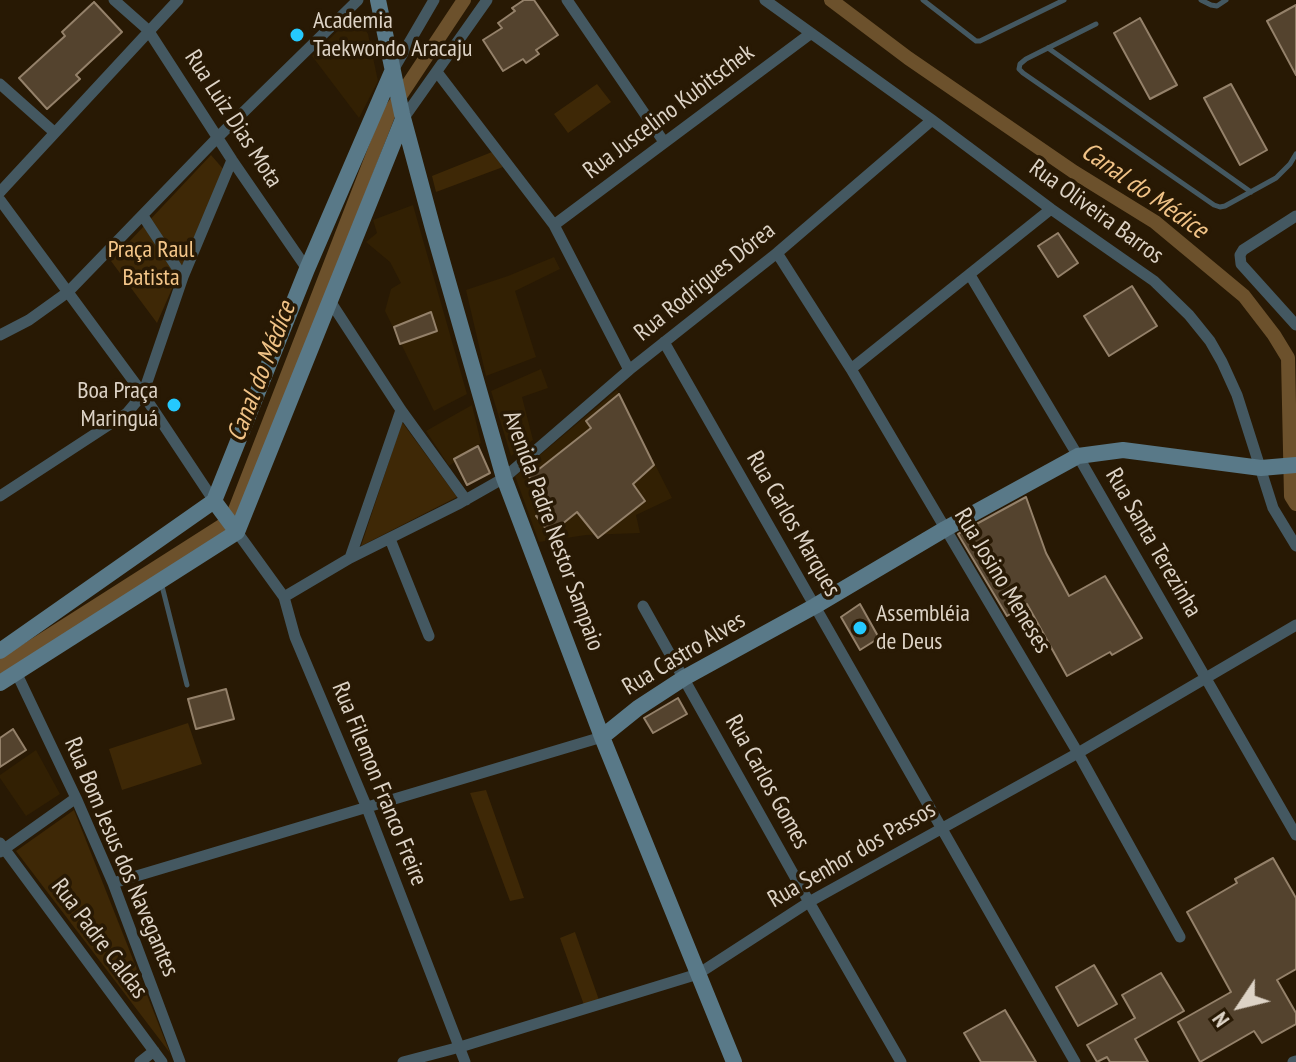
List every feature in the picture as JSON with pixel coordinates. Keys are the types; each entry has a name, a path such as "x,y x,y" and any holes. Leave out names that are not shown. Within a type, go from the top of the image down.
{"street":[{"name":"Rua Luiz Dias Mota","path":"114,0 148,30 307,269"},
{"path":"0,192 178,0"},
{"path":"0,335 29,320 68,292 218,137 358,0"},
{"name":"Avenida Padre Nestor Sampaio","path":"378,0 402,116 504,478 602,737 734,1062"},
{"path":"0,650 215,502 307,269 393,75 434,0"},
{"path":"0,683 236,531 402,116 487,0"},
{"path":"567,0 664,142"},
{"name":"Rua Oliveira Barros","path":"765,0 1154,281 1189,315 1222,362 1263,468 1273,508 1296,546"},
{"name":"Rua Juscelino Kubitschek","path":"554,225 810,34"},
{"path":"437,72 554,225 629,370"},
{"path":"0,84 54,132"},
{"name":"Rua Rodrigues Dórea","path":"284,597 350,558 504,478 629,370 777,253 932,120"},
{"path":"0,496 127,413 143,394 183,277 232,160"},
{"path":"0,200 143,394 236,531"},
{"path":"851,369 1051,209"},
{"path":"143,216 183,277"},
{"path":"1296,216 1240,255 1241,264 1296,325"},
{"name":"Rua Josino Meneses","path":"777,253 851,369 1078,753 1180,937"},
{"name":"Rua Santa Terezinha","path":"970,275 1296,835"},
{"path":"330,301 401,410 466,500"},
{"name":"Rua Carlos Marques","path":"664,342 1075,1062"},
{"path":"350,558 401,410"},
{"name":"Rua Castro Alves","path":"113,883 602,737 638,708 684,678 1078,456 1123,450 1263,468 1296,465"},
{"name":"Rua Filemon Franco Freire","path":"236,531 284,597 295,637 367,808 465,1062"},
{"path":"390,539 429,636"},
{"name":"Rua Carlos Gomes","path":"643,606 901,1062"},
{"name":"Rua Senhor dos Passos","path":"403,1062 698,974 809,902 1078,753 1296,625"},
{"name":"Rua Bom Jesus dos Navegantes","path":"16,672 113,883 180,1062"},
{"path":"1,848 76,798"},
{"name":"Rua Padre Caldas","path":"1,848 162,1062"},
{"path":"140,1062 154,1051"}],"lane":[{"path":"923,0 976,41 1064,0"},
{"path":"1201,0 1217,6 1226,0"},
{"path":"1096,24 1026,59 1019,69 1214,205 1225,206 1276,178 1296,154"},
{"path":"1048,48 1251,192"},
{"path":"161,581 187,685"}],"shaded area":[{"path":"355,14 368,34 378,81 359,118 312,56"},
{"path":"413,205 467,394 434,411 385,311 391,289 401,283 390,262 366,242 377,233 373,220"},
{"path":"554,257 560,269 515,291 536,357 486,376 466,290"},
{"path":"541,369 548,388 522,397 533,440 511,456 491,391"},
{"path":"617,390 672,498 636,515 640,533 586,535 539,542 515,476"},
{"path":"472,405 481,443 449,466 426,431"},
{"path":"36,750 60,794 26,816 0,775"}],"green space":[{"path":"597,84 611,102 568,133 554,114"},
{"path":"492,152 503,167 436,192 432,176"},
{"name":"Praça Raul Batista","path":"211,155 224,170 157,323 111,261"},
{"path":"402,422 457,497 361,546"},
{"path":"188,723 202,764 122,790 109,749"},
{"path":"486,790 524,898 510,901 470,793"},
{"path":"74,810 170,1053 16,851"},
{"path":"575,932 599,1000 584,1005 560,938"}],"building":[{"path":"524,0 534,0 558,35 536,50 539,54 526,63 523,59 503,71 483,40 502,28 498,23"},
{"path":"94,2 122,32 76,75 80,79 47,109 19,78 65,36 62,32"},
{"path":"1296,5 1296,75 1267,21"},
{"path":"1140,18 1177,85 1150,99 1114,33"},
{"path":"1231,84 1267,150 1240,165 1204,98"},
{"path":"1058,233 1078,263 1058,277 1038,246"},
{"path":"1132,286 1157,326 1109,356 1084,316"},
{"path":"431,312 437,331 400,344 394,327"},
{"path":"619,394 654,465 633,484 645,501 598,538 577,512 550,534 536,516 550,504 529,477 591,428 586,421"},
{"path":"478,446 490,473 467,485 454,459"},
{"path":"1026,497 1046,553 1069,596 1105,576 1142,638 1067,676 1027,604 1007,616 958,534"},
{"name":"Assembléia de Deus","path":"860,604 879,638 860,650 841,617"},
{"path":"226,689 234,719 196,729 188,699"},
{"path":"678,698 687,714 653,733 644,718"},
{"path":"13,729 26,750 0,767 0,738"},
{"path":"1273,858 1296,898 1296,969 1277,980 1296,1013 1296,1024 1262,1043 1254,1031 1200,1062 1178,1022 1231,992 1187,912 1237,883 1235,879"},
{"path":"1094,965 1117,1004 1078,1026 1056,987"},
{"path":"1161,973 1184,1011 1135,1039 1148,1062 1110,1062 1107,1057 1097,1062 1087,1045 1135,1018 1122,995"},
{"path":"1005,1010 1036,1062 981,1062 964,1033"}],"waterway":[{"name":"Canal do Médice","path":"0,667 231,520 389,113 464,0"},
{"name":"Canal do Médice","path":"831,0 908,58 1074,172 1155,222 1244,296 1288,358 1291,496 1296,504"}],"place":[{"name":"Academia Taekwondo Aracaju","path":"297,35"},
{"name":"Boa Praça Maringuá","path":"174,405"},
{"name":"Assembléia de Deus","path":"860,628"}]}
